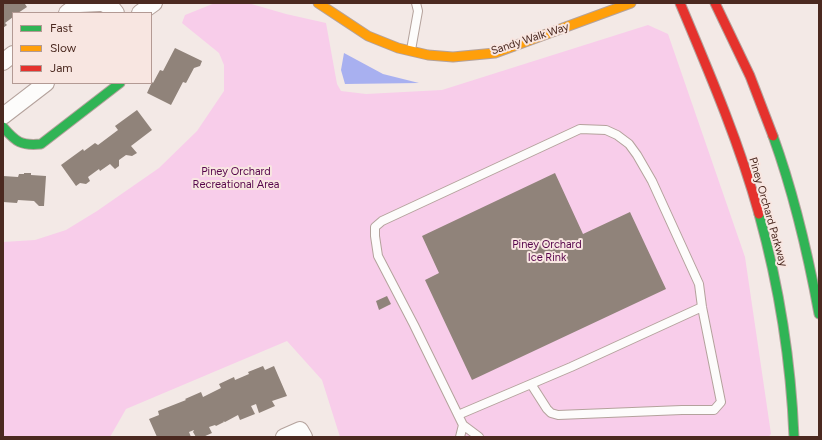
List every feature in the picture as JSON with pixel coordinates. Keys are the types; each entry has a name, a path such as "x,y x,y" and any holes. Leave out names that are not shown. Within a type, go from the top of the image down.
{"street":[{"path":"68,12 79,4 102,3 112,8 115,12"},
{"path":"141,12 154,3"},
{"name":"Sandy Walk Way","path":"318,3 368,36 398,48 428,55 454,57 495,53 631,3"},
{"name":"Piney Orchard Parkway","path":"680,3 736,142 764,233 786,343 794,416 794,437"},
{"path":"714,3 742,57 768,121 788,182 811,268 819,314"},
{"path":"3,62 12,55"},
{"path":"3,116 45,84"},
{"path":"3,128 11,137 25,146 41,144 119,84"},
{"path":"284,437 300,430 304,437"}],"lane":[{"path":"410,51 418,11 416,3"},
{"path":"460,437 462,425 458,414 378,256 375,236 376,226 382,221 580,129 606,130 617,135 629,144 637,155 652,181 699,284 702,307 722,402 714,410 674,410 558,415 550,413 531,384"},
{"path":"458,414 531,384 702,307"},
{"path":"462,425 479,437"}],"green space":[{"name":"Piney Orchard Ice Rink","path":"215,3 248,3 286,14 326,23 337,84 341,91 366,94 442,90 648,25 668,34 745,257 771,434 768,437 340,437 322,380 287,341 126,409 110,437 3,437 3,242 35,240 66,230 97,211 159,168 197,131 224,91 224,65 219,53 182,23 185,15"}],"water":[{"path":"344,53 383,74 419,83 345,84 341,70"}],"building":[{"path":"3,3 27,3 25,4 27,7 20,12 12,12 12,18 5,23 7,25 3,28"},
{"path":"175,48 202,61 200,66 194,68 186,83 183,82 171,105 147,93 160,70 163,71"},
{"path":"137,110 152,130 131,146 137,153 132,156 126,155 119,160 119,166 115,169 110,164 100,171 99,169 88,177 90,181 86,184 80,183 76,186 61,165 83,149 84,151 95,143 98,145 118,130 115,126"},
{"path":"24,173 46,176 44,206 39,206 34,201 18,200 17,203 3,202 3,176 18,177 19,174"},
{"path":"555,173 583,234 630,212 666,289 472,380 425,280 439,273 422,236"},
{"path":"387,296 391,304 379,310 376,301"},
{"path":"263,366 265,370 274,366 287,396 272,401 275,406 259,413 256,404 251,406 255,414 240,420 238,415 225,422 223,421 224,422 216,426 209,427 212,433 203,437 196,437 193,432 194,430 189,432 191,437 157,437 149,419 159,415 158,411 186,400 185,399 201,392 203,397 221,388 219,384 234,377 235,380 249,374 248,372"}],"traffic: fast":[{"path":"3,127 19,142 41,144 119,84"},
{"path":"773,136 788,180 800,224 819,314"},
{"path":"759,214 783,324 790,381 794,437"}],"traffic: slow":[{"path":"318,3 368,36 398,48 428,55 453,57 495,53 631,3"}],"traffic: jam":[{"path":"680,3 733,134 759,214"},
{"path":"715,3 750,76 773,136"}],"park label":[{"name":"Piney Orchard Recreational Area","path":"236,178"}]}
